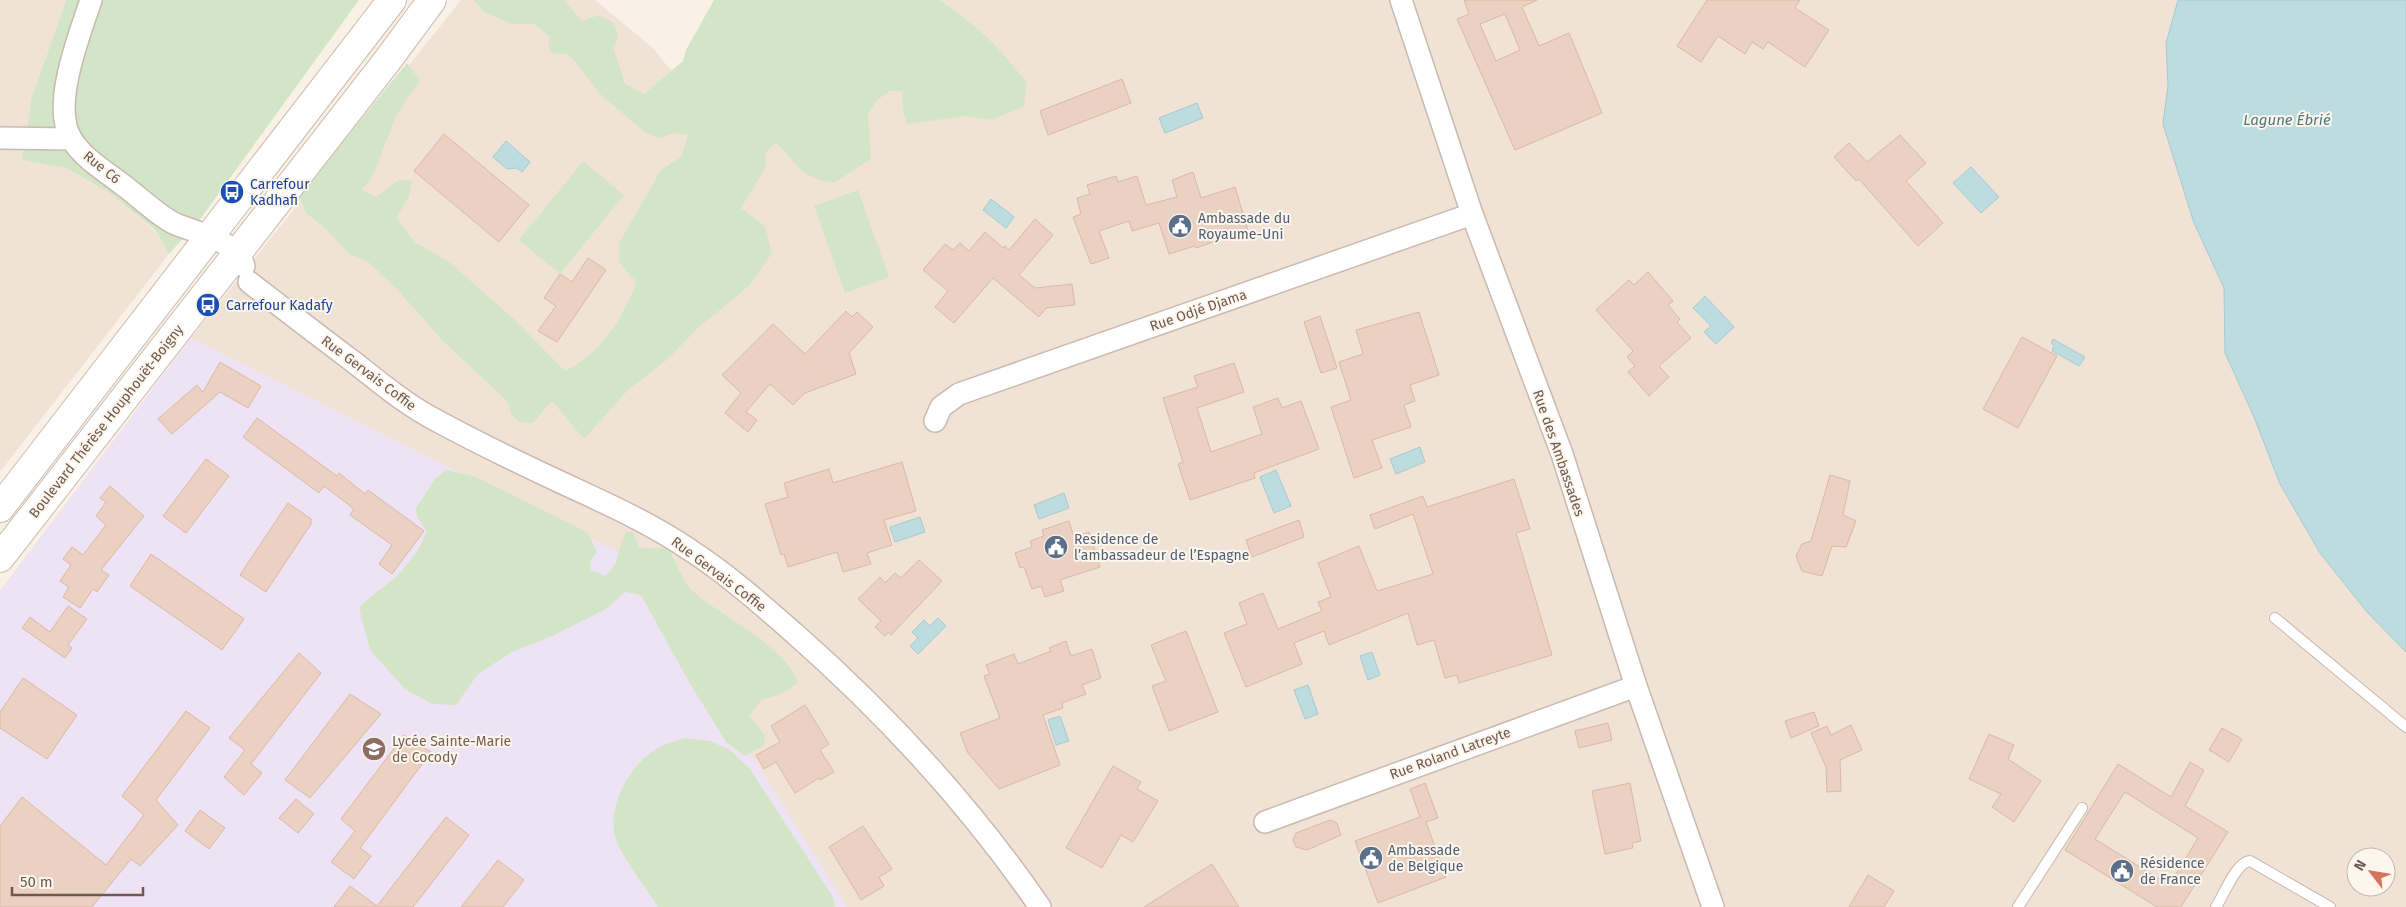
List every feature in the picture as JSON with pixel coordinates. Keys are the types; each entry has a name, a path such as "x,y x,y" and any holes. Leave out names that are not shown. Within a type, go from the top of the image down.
{"main road":[{"path":"0,508 92,392 210,235 392,0"},
{"name":"Boulevard Thérèse Houphouët-Boigny","path":"0,558 432,0"}],"street":[{"name":"Rue C6","path":"91,0 76,46 64,99 65,119 71,139 87,158 177,225 210,235 237,254"},
{"name":"Rue des Ambassades","path":"1401,0 1472,214 1562,454 1636,686 1714,907"},
{"path":"0,138 71,139"},
{"name":"Rue Odjé Djama","path":"935,421 941,408 959,394 1472,214"},
{"name":"Rue C6","path":"177,225 193,258"},
{"path":"193,258 217,277 231,281 249,282 244,262 237,254"},
{"name":"Rue Gervais Coffie","path":"249,282 394,394 427,415 506,457 658,530 691,550 728,578 848,682 907,741 957,797 1012,866 1040,907"},
{"name":"Rue Roland Latreyte","path":"1265,822 1636,686"}],"lane":[{"path":"2275,618 2406,727"},
{"path":"2018,907 2082,808"},
{"path":"2216,907 2240,866 2250,861 2330,907"}],"shaded area":[{"path":"0,0 66,0 31,100 22,160 66,168 108,192 155,231 169,254 0,472"},
{"path":"461,0 595,0 654,49 746,166 874,0 2178,0 2166,43 2168,85 2163,124 2194,223 2224,288 2225,353 2254,417 2367,612 2406,652 2406,907 0,907 0,591 191,338"},
{"name":"Lycée Sainte-Marie de Cocody","path":"191,338 627,557 847,907 0,907 0,591"}],"green space":[{"path":"66,0 359,0 201,218 169,254 155,230 108,192 66,168 22,160 31,100"},
{"path":"474,0 564,0 582,21 599,15 614,23 618,34 614,50 625,84 644,94 683,61 686,50 714,0 939,0 976,28 1017,70 1027,83 1024,106 991,120 966,116 907,124 903,111 902,91 890,91 877,100 868,114 871,159 834,183 808,175 775,143 765,154 766,167 741,208 765,226 772,253 750,285 698,328 669,358 627,391 584,439 552,401 533,423 519,422 511,414 508,402 444,342 395,287 367,261 349,254 325,228 307,214 298,197 407,63 420,80 397,114 373,175 362,190 376,197 399,180 412,181 409,197 396,218 415,242 449,262 514,319 565,371 578,364 600,345 625,308 636,282 619,262 619,243 661,170 681,157 688,135 675,133 659,138 647,134 600,94 573,59 566,54 551,53 548,44 550,37 534,24 511,24 484,12"},
{"path":"583,161 624,195 560,274 519,240"},
{"path":"858,190 889,277 845,293 814,206"},
{"path":"446,470 476,477 587,532 597,551 590,562 591,570 605,576 617,560 626,532 633,532 639,548 669,549 681,574 692,590 769,647 792,671 798,683 779,695 762,699 749,716 765,735 764,745 745,756 726,742 689,682 641,595 625,592 606,609 552,636 512,652 478,674 456,705 432,704 405,689 370,650 359,608 372,595 396,577 418,549 427,531 417,517 416,508 435,479"},
{"path":"685,738 710,741 730,750 750,769 833,897 835,907 658,907 620,849 614,829 614,815 622,788 639,764 660,747"}],"water":[{"name":"Lagune Ébrié","path":"2178,0 2406,0 2406,652 2367,612 2320,553 2280,484 2254,417 2225,353 2224,288 2194,223 2163,124 2168,85 2166,43"},
{"path":"1197,103 1203,118 1165,133 1159,118"},
{"path":"506,141 530,162 522,172 517,168 507,169 493,157"},
{"path":"1971,167 1999,197 1981,213 1953,183"},
{"path":"991,199 1014,217 1006,228 983,210"},
{"path":"1705,296 1734,327 1716,344 1704,332 1711,326 1693,308"},
{"path":"2053,339 2085,357 2079,366 2052,351 2054,346 2051,343"},
{"path":"1420,447 1425,462 1396,474 1390,459"},
{"path":"1276,470 1291,506 1274,513 1260,477"},
{"path":"1064,493 1069,508 1039,519 1034,505"},
{"path":"920,517 925,532 895,542 890,527"},
{"path":"938,618 946,626 918,654 910,646 918,638 912,632 924,620 930,626"},
{"path":"1372,652 1380,675 1368,680 1360,656"},
{"path":"1308,685 1318,714 1305,719 1294,690"},
{"path":"1060,716 1069,741 1056,745 1048,720"}],"building":[{"path":"1464,0 1537,0 1522,7 1539,46 1569,33 1602,113 1515,150 1457,19 1469,14","holes":["1505,14 1520,50 1496,61 1480,24"]},
{"path":"1707,0 1800,0 1795,8 1829,30 1805,67 1768,42 1763,49 1752,42 1745,54 1718,36 1701,62 1677,46"},
{"path":"1122,79 1131,103 1048,135 1040,111"},
{"path":"444,134 529,205 499,242 414,171"},
{"path":"1900,135 1926,163 1906,181 1943,223 1918,246 1859,179 1856,181 1834,157 1849,143 1867,162"},
{"path":"1193,172 1201,198 1235,187 1248,230 1196,248 1195,246 1169,254 1159,223 1132,231 1129,221 1099,231 1109,258 1091,264 1073,217 1081,214 1077,198 1090,194 1087,185 1116,176 1118,182 1137,176 1146,205 1177,197 1172,180"},
{"path":"1035,219 1053,235 1019,275 1035,288 1072,284 1075,305 1046,308 1039,317 993,278 954,323 935,307 948,291 923,270 945,244 953,250 960,243 969,251 985,232 1003,248 1005,246 1009,250"},
{"path":"588,258 606,270 557,342 538,331 556,306 544,298 560,274 572,282"},
{"path":"1648,272 1673,301 1668,305 1680,319 1677,322 1691,338 1659,366 1669,377 1649,396 1628,372 1635,366 1627,357 1633,351 1596,310 1629,280 1634,285"},
{"path":"846,311 852,317 857,312 873,327 849,353 856,374 805,393 793,405 770,384 746,412 757,420 748,432 725,413 741,393 722,375 773,324 805,354"},
{"path":"1419,312 1439,375 1410,385 1415,401 1404,405 1411,427 1372,440 1382,468 1354,478 1331,407 1351,400 1339,362 1363,354 1356,330"},
{"path":"1320,316 1337,368 1321,373 1304,322"},
{"path":"2022,337 2057,356 2018,428 1983,409"},
{"path":"220,362 261,386 248,408 220,392 172,434 158,419 197,385 203,392"},
{"path":"1234,363 1244,392 1197,408 1211,452 1262,434 1253,407 1278,398 1282,408 1301,401 1319,449 1254,473 1255,478 1190,500 1178,464 1183,462 1163,398 1198,387 1194,376"},
{"path":"257,418 337,476 339,473 365,494 368,490 424,531 392,574 379,564 392,545 350,515 354,509 324,486 319,493 243,437"},
{"path":"206,459 229,476 186,533 163,516"},
{"path":"902,462 916,511 884,520 892,545 867,553 871,564 843,572 837,552 788,567 784,554 781,555 765,504 788,497 784,483 829,469 833,483"},
{"path":"1830,475 1850,481 1843,515 1856,521 1846,547 1832,546 1822,576 1802,571 1796,556 1802,544 1811,541"},
{"path":"1514,479 1530,529 1516,533 1552,655 1459,683 1457,675 1445,678 1434,640 1417,645 1408,613 1329,645 1324,631 1294,643 1302,664 1246,687 1224,633 1247,624 1239,603 1263,593 1278,629 1322,611 1318,602 1331,597 1318,563 1359,546 1377,591 1433,574 1413,514 1375,529 1370,515 1423,496 1427,507"},
{"path":"110,486 144,516 101,570 109,575 97,592 93,589 80,608 63,597 69,587 60,581 71,565 63,559 72,547 83,555 106,525 96,516 106,502 100,498"},
{"path":"288,503 311,519 311,524 266,592 240,575"},
{"path":"1299,520 1304,537 1252,557 1246,540"},
{"path":"1069,521 1074,537 1089,532 1100,567 1060,580 1064,591 1045,597 1041,586 1032,589 1024,567 1020,568 1015,553 1032,547 1030,541 1044,536 1042,530"},
{"path":"151,554 244,619 222,650 130,586"},
{"path":"919,560 942,581 891,635 888,632 885,636 875,627 881,621 858,599 880,577 885,583 895,573 901,578"},
{"path":"68,606 87,619 68,645 72,648 65,658 22,628 30,617 50,632"},
{"path":"1186,631 1218,712 1169,731 1152,686 1166,681 1151,645"},
{"path":"1066,641 1071,656 1092,649 1101,678 1082,685 1086,694 1062,703 1063,708 1043,715 1060,765 999,789 968,753 960,733 1000,718 984,676 990,674 986,665 1014,654 1018,664 1051,651 1049,648"},
{"path":"299,653 321,673 251,764 262,773 244,795 224,777 245,750 229,738"},
{"path":"23,678 77,715 47,759 0,728 0,712"},
{"path":"350,694 381,714 310,798 285,780"},
{"path":"805,705 829,744 820,750 834,772 820,780 819,778 795,793 776,762 764,769 756,755 780,742 771,726"},
{"path":"186,711 210,728 156,800 178,825 140,866 131,859 92,907 0,907 0,826 22,797 106,865 144,815 122,796"},
{"path":"1814,712 1819,726 1791,738 1785,721"},
{"path":"1608,723 1612,740 1579,748 1575,731"},
{"path":"1851,725 1862,750 1840,760 1841,791 1827,792 1826,767 1811,733 1827,726 1831,735"},
{"path":"2222,728 2242,739 2229,762 2209,750"},
{"path":"1989,734 2014,745 2008,759 2041,781 2014,822 1992,807 2001,794 1969,779"},
{"path":"404,735 431,752 360,848 371,856 354,879 331,862 355,831 341,819"},
{"path":"2190,762 2204,770 2185,806 2228,832 2181,907 2157,907 2065,850 2118,764 2171,797","holes":["2125,792 2198,838 2169,885 2095,839"]},
{"path":"1113,766 1141,782 1137,789 1158,801 1133,842 1121,835 1102,868 1066,848"},
{"path":"1425,783 1438,818 1426,822 1446,877 1378,903 1355,841 1420,817 1410,789"},
{"path":"1630,783 1641,841 1632,843 1633,848 1605,854 1592,791"},
{"path":"296,799 314,814 298,833 279,818"},
{"path":"200,810 225,828 209,849 185,831"},
{"path":"446,817 469,835 413,907 334,907 350,886 377,906"},
{"path":"1330,820 1337,823 1341,835 1307,850 1296,847 1293,840 1296,833"},
{"path":"863,826 892,869 879,877 884,886 861,900 829,847"},
{"path":"498,860 524,880 503,907 461,907"},
{"path":"1212,864 1239,907 1144,907"},
{"path":"1868,875 1894,891 1884,907 1849,907"}],"place":[{"name":"Carrefour Kadhafi","path":"232,192"},
{"name":"Ambassade du Royaume-Uni","path":"1180,226"},
{"name":"Carrefour Kadafy","path":"208,305"},
{"name":"Residence de l’ambassadeur de l’Espagne","path":"1056,547"},
{"name":"Lycée Sainte-Marie de Cocody","path":"374,749"},
{"name":"Ambassade de Belgique","path":"1371,858"},
{"name":"Résidence de France","path":"2122,871"}]}
